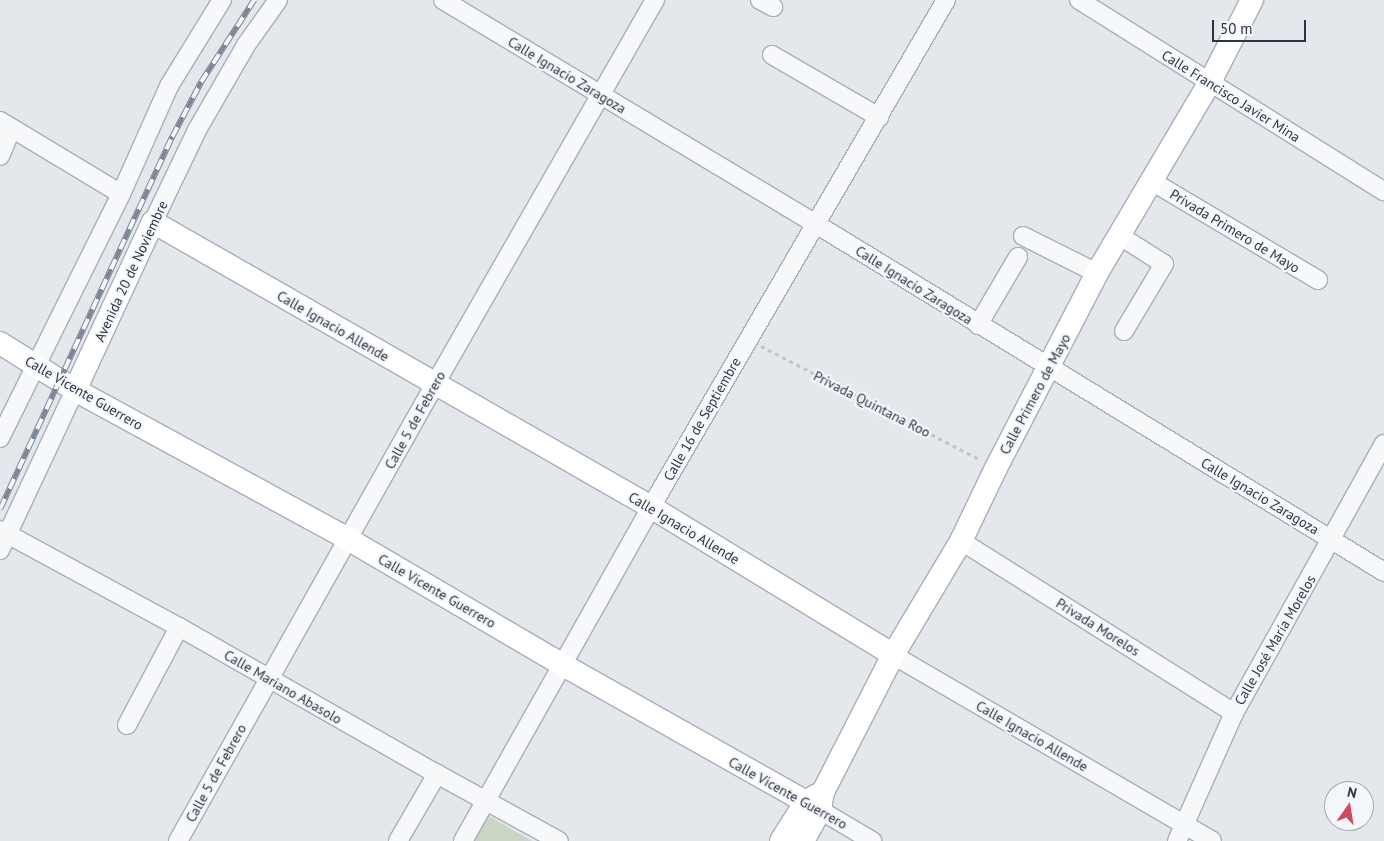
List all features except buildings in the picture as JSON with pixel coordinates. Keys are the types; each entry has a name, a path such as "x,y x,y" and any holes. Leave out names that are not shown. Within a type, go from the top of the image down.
{"main road":[{"name":"Calle Primero de Mayo","path":"803,841 816,801 893,655 961,541 996,468 1049,369 1097,273 1153,182 1210,82 1252,0"},
{"name":"Calle Ignacio Allende","path":"153,222 651,507 893,655"},
{"name":"Avenida 20 de Noviembre","path":"75,390 153,222"},
{"name":"Calle Vicente Guerrero","path":"0,343 75,390 348,539 563,665 816,801"},
{"name":"Calle Primero de Mayo","path":"781,841 816,801"}],"street":[{"path":"0,438 121,194 169,86 222,0"},
{"name":"Avenida 20 de Noviembre","path":"153,222 197,130 246,45 278,0"},
{"name":"Calle Ignacio Zaragoza","path":"443,0 816,224 1049,369 1384,572"},
{"name":"Calle 5 de Febrero","path":"178,841 435,384 655,0"},
{"name":"Calle 16 de Septiembre","path":"463,841 651,507 946,0"},
{"name":"Calle Francisco Javier Mina","path":"1079,0 1384,191"},
{"path":"772,55 879,116"},
{"path":"0,156 6,125 121,194"},
{"name":"Privada Primero de Mayo","path":"1153,182 1318,280"},
{"path":"1022,236 1097,273"},
{"path":"1120,236 1164,264 1124,331"},
{"path":"978,325 1018,257"},
{"name":"Avenida 20 de Noviembre","path":"0,550 4,532 75,390"},
{"name":"Calle José María Morelos","path":"1177,841 1234,712 1332,540 1384,444"},
{"name":"Calle Mariano Abasolo","path":"4,532 179,627 268,680 559,841"},
{"name":"Privada Morelos","path":"961,541 1234,712"},
{"path":"127,725 179,627"},
{"name":"Calle Ignacio Allende","path":"893,655 1212,841"},
{"path":"398,841 437,774"},
{"name":"Calle Vicente Guerrero","path":"816,801 872,841"}],"path":[{"name":"Privada Quintana Roo","path":"749,339 996,468"}],"green space":[{"path":"489,816 532,841 474,841"}],"railway":[{"path":"0,509 172,137 201,82 254,0"}]}
